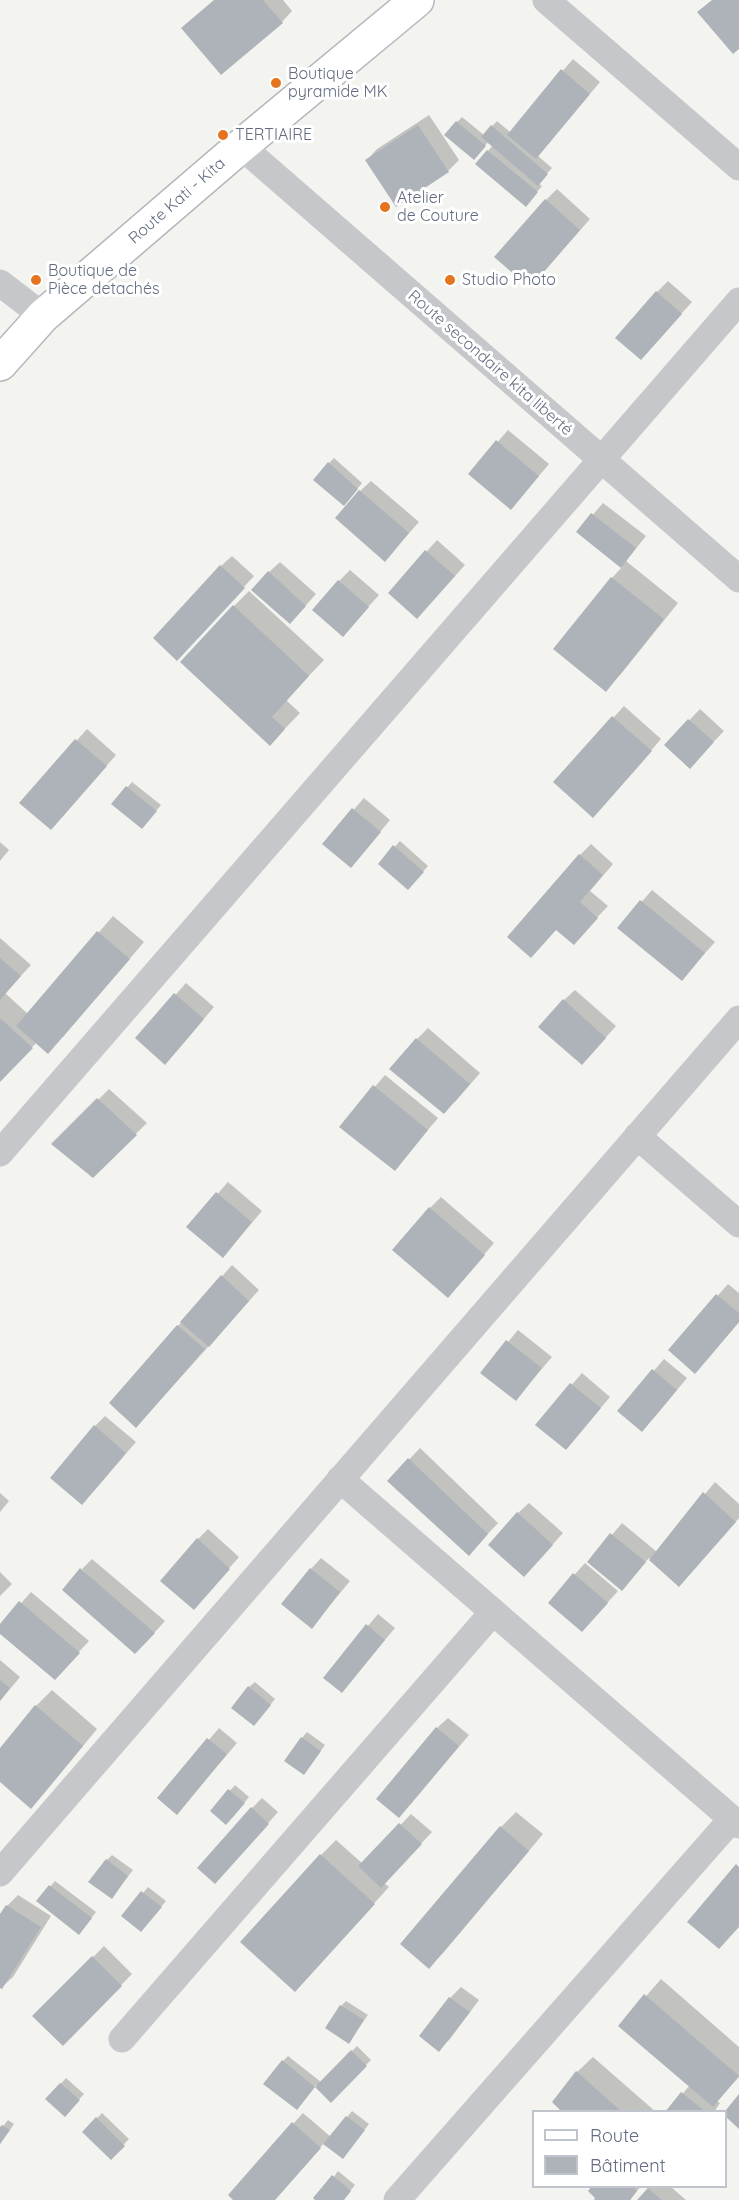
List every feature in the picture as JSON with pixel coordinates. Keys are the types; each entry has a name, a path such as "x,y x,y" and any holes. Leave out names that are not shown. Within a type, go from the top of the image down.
{"main road":[{"name":"Route Kati - Kita","path":"0,364 43,316 241,146 417,0"}],"street":[{"path":"553,2 739,167"},
{"name":"Route secondaire kita liberté","path":"241,146 739,579"},
{"path":"0,283 43,316"},
{"path":"0,1153 739,301"},
{"path":"0,1873 739,1018"},
{"path":"637,1136 739,1224"},
{"path":"340,1479 735,1822 397,2200"},
{"path":"122,2039 493,1612"}],"building":[{"path":"214,0 263,0 283,23 221,75 181,28"},
{"path":"712,0 739,0 739,49 733,54 697,12"},
{"path":"561,69 590,94 536,159 507,135"},
{"path":"456,121 486,146 474,160 444,135"},
{"path":"418,125 449,172 396,207 365,160"},
{"path":"491,125 548,174 538,186 481,137"},
{"path":"487,150 538,192 526,207 475,164"},
{"path":"545,199 580,230 530,288 494,257"},
{"path":"656,291 682,314 641,360 615,338"},
{"path":"496,440 539,476 511,510 468,474"},
{"path":"328,462 358,489 344,506 313,480"},
{"path":"359,490 409,533 385,562 335,518"},
{"path":"591,513 636,548 621,568 576,532"},
{"path":"425,550 455,576 417,619 388,593"},
{"path":"220,565 245,588 177,661 153,638"},
{"path":"268,571 306,606 290,624 251,590"},
{"path":"611,577 664,619 606,692 553,649"},
{"path":"338,580 369,607 343,637 312,610"},
{"path":"233,605 309,676 272,717 285,729 270,746 180,662"},
{"path":"612,716 652,751 593,818 553,782"},
{"path":"688,719 714,742 690,769 664,745"},
{"path":"75,739 107,766 51,830 19,803"},
{"path":"126,786 157,811 142,829 111,804"},
{"path":"352,808 381,832 351,868 322,844"},
{"path":"393,845 424,872 408,890 378,864"},
{"path":"579,854 603,875 580,902 598,918 574,945 556,930 531,958 507,937"},
{"path":"640,900 705,953 682,981 617,928"},
{"path":"97,931 130,959 48,1054 16,1026"},
{"path":"0,958 21,976 0,1000"},
{"path":"174,993 204,1019 165,1065 135,1038"},
{"path":"563,999 606,1038 582,1065 538,1027"},
{"path":"0,1018 33,1048 0,1082"},
{"path":"416,1038 470,1084 444,1114 389,1069"},
{"path":"373,1085 428,1130 395,1171 339,1127"},
{"path":"97,1098 137,1135 93,1178 51,1144"},
{"path":"216,1192 252,1222 223,1258 186,1227"},
{"path":"429,1207 485,1255 448,1298 392,1250"},
{"path":"221,1275 249,1301 209,1347 180,1322"},
{"path":"716,1294 739,1313 739,1322 695,1374 668,1350"},
{"path":"177,1325 205,1349 136,1428 109,1403"},
{"path":"506,1340 542,1368 516,1401 480,1373"},
{"path":"652,1369 677,1390 642,1432 617,1411"},
{"path":"570,1383 601,1408 566,1450 535,1425"},
{"path":"94,1425 126,1453 82,1505 50,1478"},
{"path":"408,1458 488,1534 469,1556 387,1481"},
{"path":"703,1492 736,1522 679,1587 649,1560"},
{"path":"517,1512 553,1545 524,1577 488,1545"},
{"path":"610,1533 646,1562 622,1591 587,1562"},
{"path":"197,1538 230,1569 194,1610 160,1581"},
{"path":"80,1568 155,1633 135,1654 62,1590"},
{"path":"310,1568 340,1592 312,1629 281,1604"},
{"path":"573,1573 608,1603 582,1632 548,1603"},
{"path":"19,1601 80,1653 55,1680 0,1634 0,1624"},
{"path":"366,1624 385,1640 342,1693 323,1678"},
{"path":"0,1680 10,1688 0,1701"},
{"path":"248,1686 271,1705 254,1726 231,1708"},
{"path":"35,1705 83,1746 31,1809 0,1782 0,1748"},
{"path":"436,1727 459,1746 399,1818 376,1799"},
{"path":"301,1737 321,1751 304,1775 284,1761"},
{"path":"207,1738 227,1754 177,1815 157,1798"},
{"path":"228,1789 245,1803 226,1825 210,1811"},
{"path":"251,1807 269,1824 215,1884 197,1868"},
{"path":"399,1823 422,1844 381,1888 358,1866"},
{"path":"500,1826 529,1851 429,1969 400,1944"},
{"path":"320,1854 375,1904 295,1992 240,1942"},
{"path":"106,1859 128,1876 112,1899 88,1882"},
{"path":"736,1864 739,1867 739,1927 719,1949 687,1922"},
{"path":"49,1885 92,1918 79,1935 36,1901"},
{"path":"141,1891 162,1907 141,1932 121,1916"},
{"path":"6,1905 41,1927 2,1989 0,1988 0,1914"},
{"path":"92,1956 122,1986 63,2046 32,2016"},
{"path":"644,1994 739,2076 713,2107 618,2026"},
{"path":"449,1997 470,2012 439,2052 419,2036"},
{"path":"340,2005 364,2020 349,2044 325,2028"},
{"path":"351,2050 367,2066 331,2103 315,2087"},
{"path":"282,2060 315,2087 297,2110 263,2084"},
{"path":"576,2071 620,2110 560,2110 552,2102"},
{"path":"60,2083 80,2100 65,2117 45,2099"},
{"path":"681,2092 704,2110 667,2110"},
{"path":"739,2094 739,2129 727,2118 726,2110"},
{"path":"346,2116 365,2130 343,2159 323,2144"},
{"path":"96,2117 125,2146 111,2160 82,2132"},
{"path":"292,2122 321,2148 275,2200 233,2200 228,2195"},
{"path":"2,2125 10,2130 0,2144 0,2127"},
{"path":"332,2175 351,2191 344,2200 315,2200 313,2198"},
{"path":"590,2188 634,2188 637,2191 630,2200 594,2200 595,2198 588,2191"},
{"path":"648,2188 662,2200 637,2200"}],"place":[{"name":"Boutique pyramide MK","path":"276,83"},
{"name":"TERTIAIRE","path":"223,135"},
{"name":"Atelier de Couture","path":"385,207"},
{"name":"Boutique de Pièce detachés","path":"36,280"},
{"name":"Studio Photo","path":"450,280"}]}
